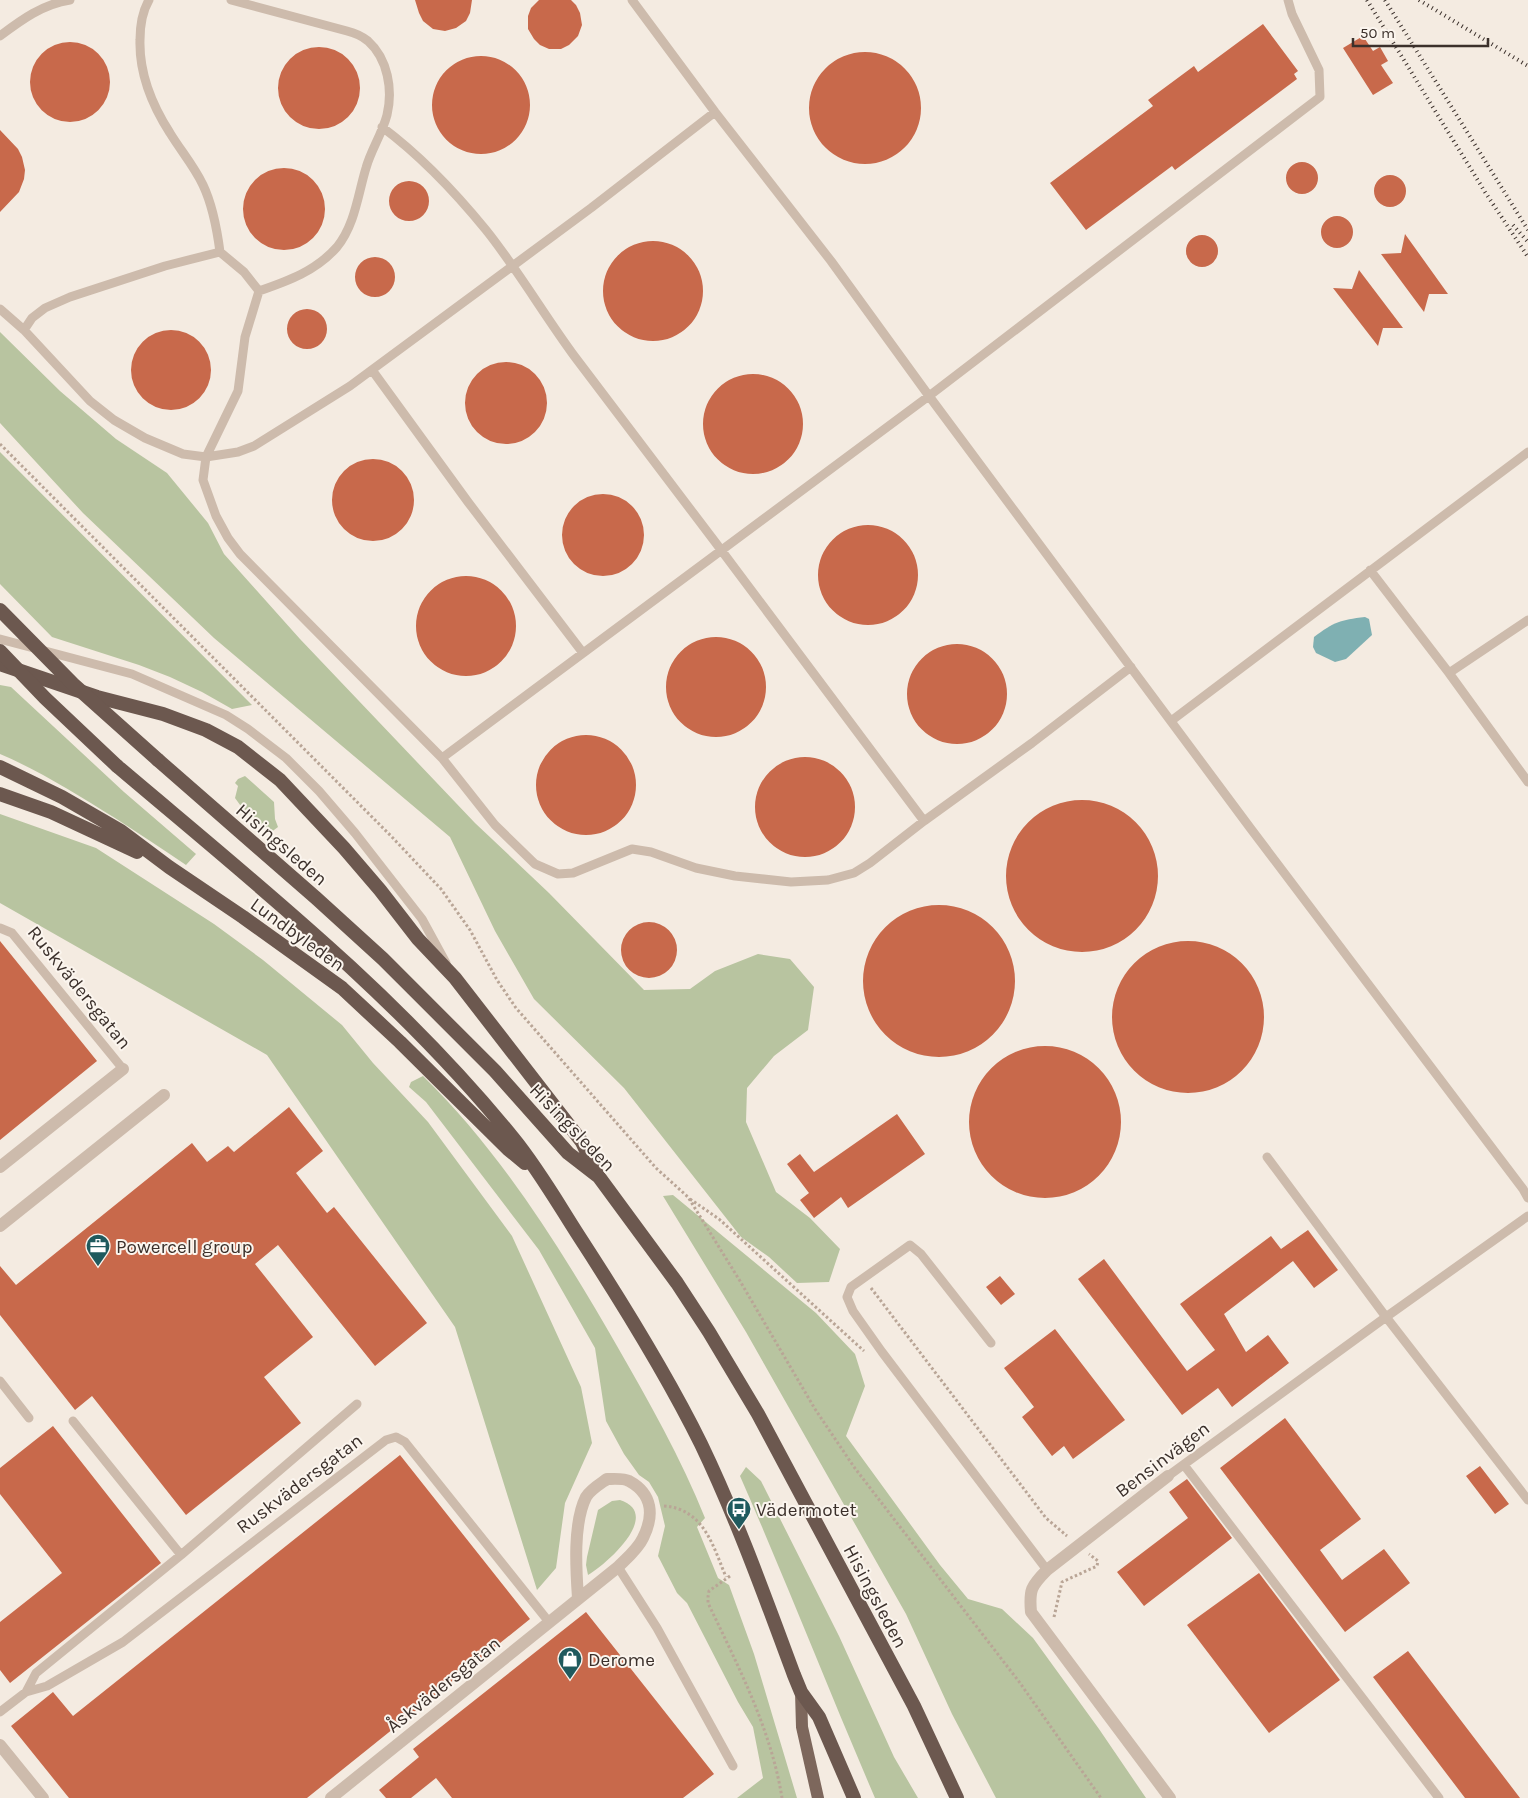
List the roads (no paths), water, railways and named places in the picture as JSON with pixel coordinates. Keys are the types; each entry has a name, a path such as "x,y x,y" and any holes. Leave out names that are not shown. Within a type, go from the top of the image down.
{"highway":[{"name":"Hisingsleden","path":"0,610 72,684 316,898 382,960 495,1071 568,1153 599,1177 678,1282 758,1414 914,1706 958,1798"},
{"path":"0,652 45,698 117,766 304,927 418,1032 515,1140 601,1270 662,1370 701,1444 740,1530 801,1692 819,1717 854,1798"},
{"path":"0,664 97,697 163,714 206,730 238,747 280,780 308,808 455,978 582,1142 599,1177"},
{"name":"Lundbyleden","path":"0,767 54,792 121,831 169,867 243,916 342,988 400,1042 508,1149 540,1177"},
{"path":"0,794 33,804 76,822 169,867"}],"main road":[{"path":"801,1692 802,1727 818,1798"}],"street":[{"name":"Ruskvädersgatan","path":"0,1167 123,1069"},
{"path":"0,1226 164,1095"},
{"name":"Bensinvägen","path":"1168,1476 1047,1570 1034,1582 1030,1596 1031,1612 1170,1798"},
{"name":"Åskvädersgatan","path":"331,1798 578,1598 618,1568 643,1539 651,1515 650,1507 643,1493 628,1480 606,1479 587,1495 579,1516 576,1566 578,1598"},
{"path":"0,1745 43,1798"}],"lane":[{"path":"0,36 46,6 70,0"},
{"path":"149,0 142,14 140,33 139,54 144,81 156,111 192,164 204,186 216,226 220,252 244,272 259,291"},
{"path":"231,0 347,31 367,40 381,58 390,85 387,115 371,152 352,218 339,245 314,268 293,280 259,291"},
{"path":"632,0 715,112 831,261 929,396 1528,1198"},
{"path":"442,758 929,396 1320,97 1319,70 1292,14 1288,0"},
{"path":"0,309 24,330 90,401 114,420 145,438 183,454 206,457 238,452 254,446 350,386 591,208 715,112"},
{"path":"382,127 450,187 487,231 573,354 924,821"},
{"path":"24,330 32,318 45,308 70,297 165,266 220,252"},
{"path":"259,291 246,337 238,391 206,457 203,480 216,516 228,538 240,554 442,758 495,825 535,864 558,874 573,873 632,849 651,852 696,868 735,876 791,882 828,880 854,873 870,863 1131,667"},
{"path":"372,370 468,502 583,654"},
{"path":"1171,721 1528,452"},
{"path":"1370,570 1449,673 1528,782"},
{"path":"1449,673 1528,620"},
{"path":"0,639 132,674 226,715 248,729 286,758 319,791 355,833 422,919 455,978"},
{"name":"Ruskvädersgatan","path":"0,928 12,933 123,1069"},
{"path":"1267,1157 1386,1317 1528,1500"},
{"name":"Bensinvägen","path":"1168,1476 1528,1216"},
{"path":"991,1343 921,1254 910,1245 851,1287 847,1297 853,1311 882,1352 1047,1570"},
{"path":"0,1382 29,1418"},
{"name":"Ruskvädersgatan","path":"26,1692 36,1673 181,1555 356,1404"},
{"path":"74,1421 181,1555"},
{"name":"Ruskvädersgatan","path":"0,1712 26,1692 47,1686 123,1642 386,1440 396,1437 406,1442 549,1622"},
{"path":"1184,1465 1438,1798"},
{"path":"618,1568 657,1628 733,1766"}],"water":[{"path":"1365,617 1369,619 1372,635 1346,659 1335,662 1316,653 1313,647 1314,637 1338,622"}],"railway":[{"path":"1367,0 1485,192 1528,257"},
{"path":"1385,0 1528,230"},
{"path":"1419,0 1528,66"},
{"path":"1513,225 1528,242"}],"place":[{"name":"Powercell group","path":"98,1267"},
{"name":"Vädermotet","path":"739,1530"},
{"name":"Derome","path":"570,1680"}]}
